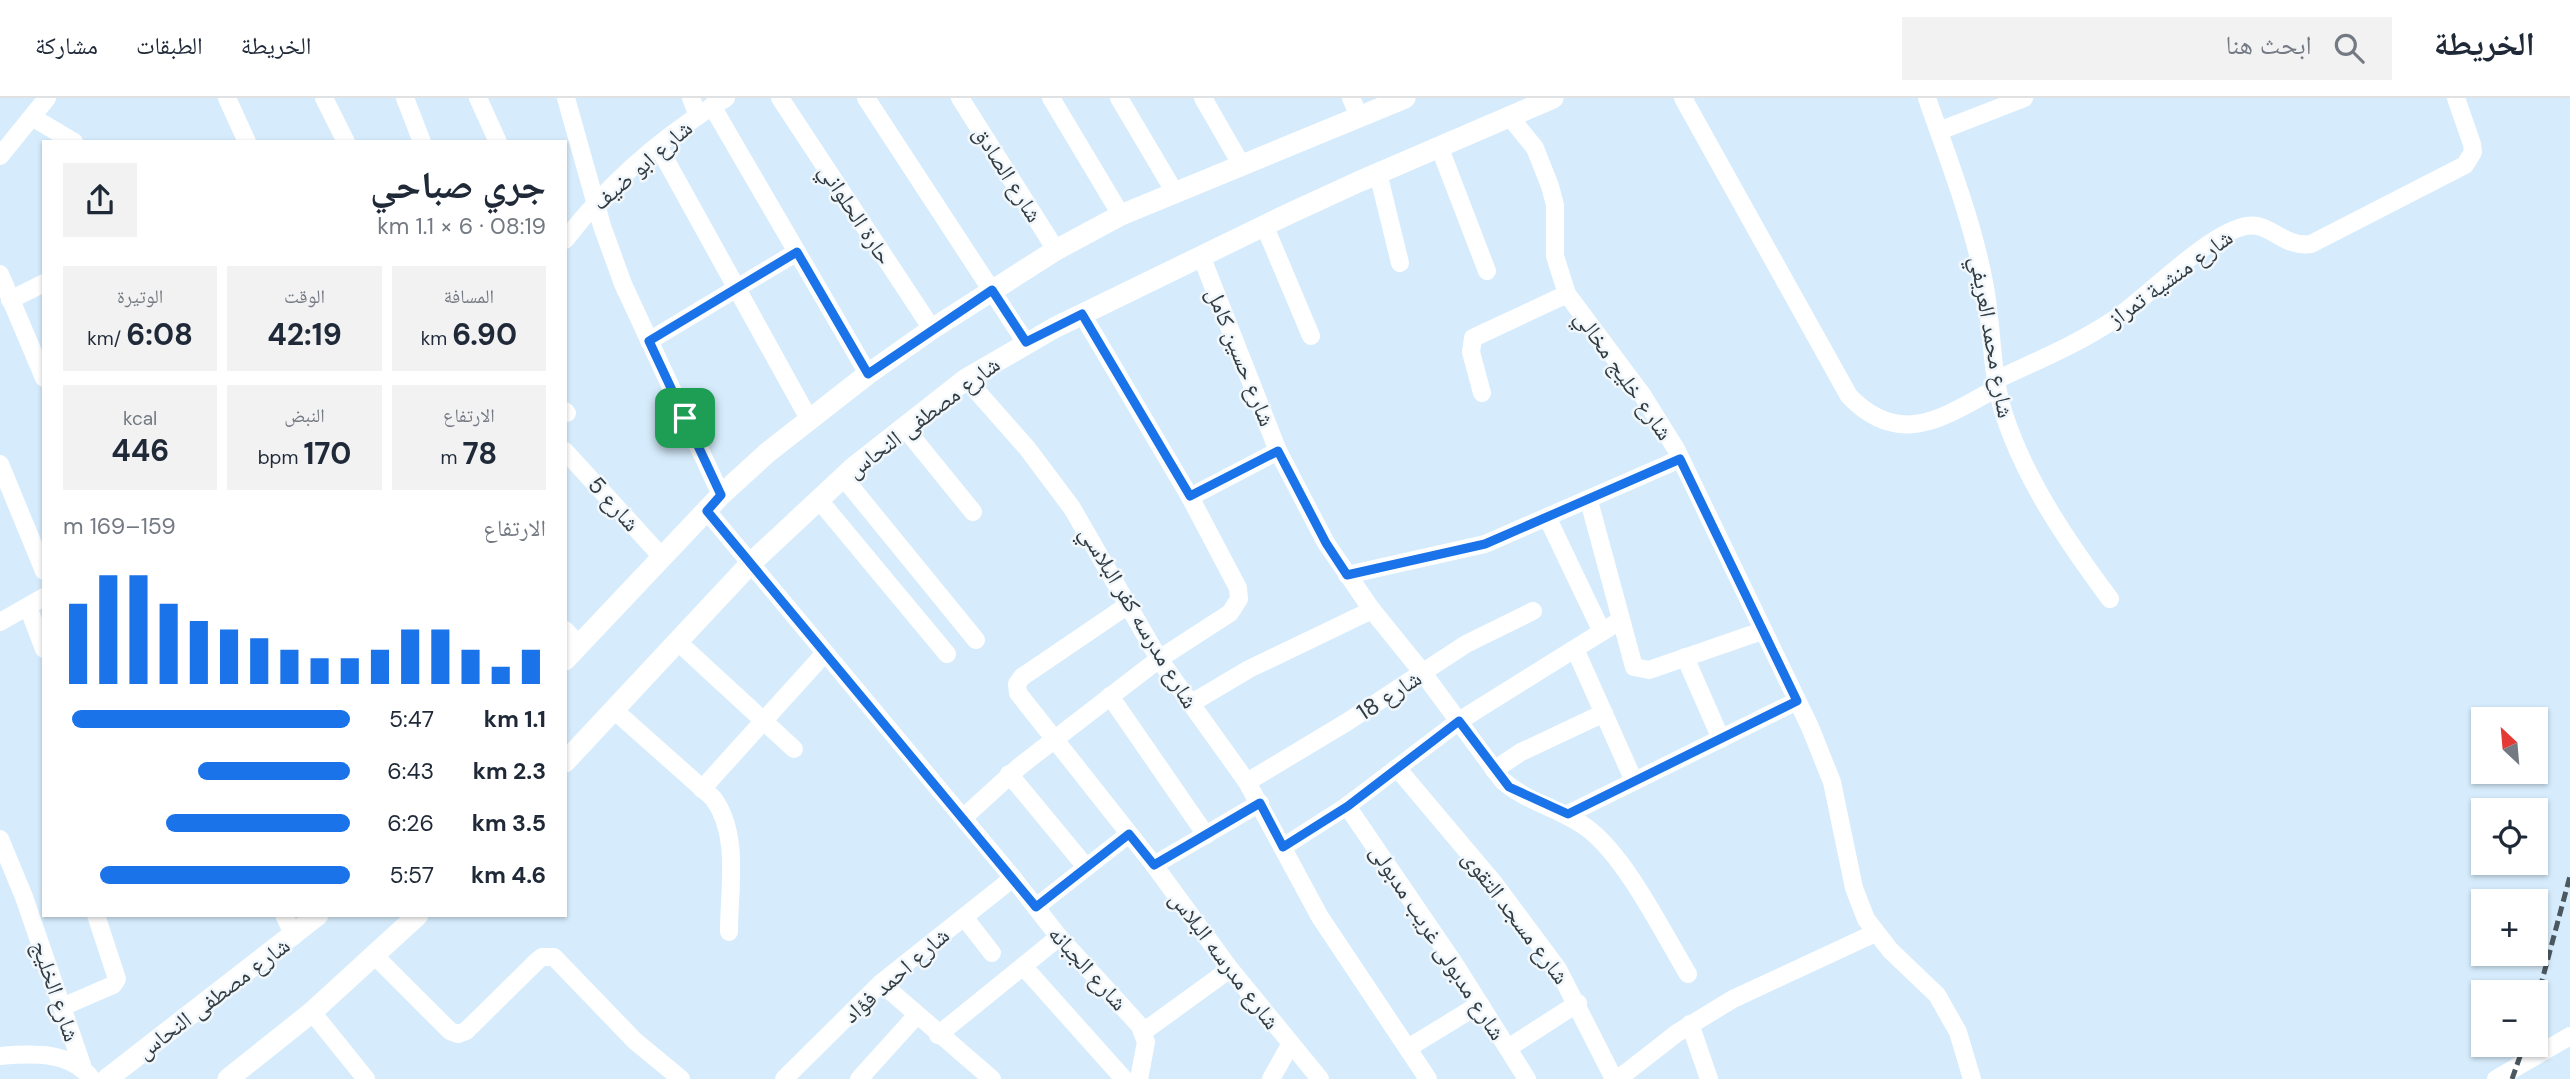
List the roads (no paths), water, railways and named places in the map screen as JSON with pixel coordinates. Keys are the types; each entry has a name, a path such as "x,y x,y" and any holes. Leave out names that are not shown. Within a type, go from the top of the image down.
{"street":[{"path":"0,156 47,98"},
{"path":"227,98 246,140"},
{"path":"324,98 345,140"},
{"path":"405,98 421,140"},
{"path":"478,98 497,140"},
{"path":"566,98 612,256 721,495"},
{"path":"691,98 712,107 868,374"},
{"name":"حارة الحلواني","path":"780,98 932,329"},
{"path":"866,98 1026,342"},
{"name":"شارع الصادق","path":"960,98 1056,250"},
{"path":"1051,98 1121,215"},
{"path":"1119,98 1174,191"},
{"path":"1203,98 1241,164"},
{"path":"570,645 662,557 721,495 809,419 932,329 1056,250 1121,215 1241,164 1355,107 1405,98"},
{"name":"شارع مصطفى النحاس","path":"567,760 750,564 843,477 966,379 1026,342 1082,314 1378,173 1553,98"},
{"name":"شارع منشية تمراز","path":"1683,98 1849,396 1862,409 1894,424 1929,423 2113,321 2193,257 2234,230 2260,226 2291,244 2311,244 2458,168 2470,159 2473,152 2456,98"},
{"name":"شارع محمد العريفي","path":"1927,98 1978,254 1989,308 1996,384 2022,458 2071,543 2110,599"},
{"path":"1939,131 2024,98"},
{"name":"شارع ابو ضيف","path":"567,237 596,199 658,146 712,107"},
{"name":"شارع خليج مخالي","path":"1509,116 1535,149 1550,186 1555,205 1555,256 1567,294 1643,396 1680,459 1797,701 1832,782 1859,904 1875,933 1937,995 1958,1032 1972,1079"},
{"path":"32,117 72,140"},
{"path":"658,146 809,419"},
{"path":"1439,146 1487,271"},
{"path":"1378,173 1400,263"},
{"path":"1265,227 1311,336"},
{"path":"649,341 797,252"},
{"name":"شارع حسين كامل","path":"1202,258 1278,451 1326,543 1347,575 1494,770 1517,793 1568,814 1590,830 1608,849 1688,974"},
{"path":"0,274 42,373"},
{"path":"10,300 42,284"},
{"path":"1482,393 1471,352 1473,338 1567,294"},
{"path":"963,818 1009,774 1159,659 1230,613 1239,599 1238,588 1190,496 1082,314"},
{"name":"شارع مدرسه كفر البلاسي","path":"966,379 1027,448 1072,508 1159,659 1247,782 1320,917 1428,1079"},
{"path":"904,427 973,512"},
{"path":"1190,496 1278,451"},
{"name":"شارع 5","path":"567,453 662,557"},
{"path":"1347,575 1485,544 1548,519 1680,459"},
{"path":"0,464 42,566"},
{"path":"843,477 976,640"},
{"path":"819,500 947,654"},
{"path":"1589,500 1631,662 1639,670 1649,670 1762,631"},
{"name":"شارع الجبانه","path":"707,511 1013,878 1059,937 1143,1032 1146,1052 1139,1079"},
{"path":"1548,519 1602,632"},
{"path":"0,622 42,598"},
{"name":"شارع مدرسه البلاس","path":"1128,605 1019,680 1018,693 1154,865 1230,970 1320,1079"},
{"path":"27,607 42,644"},
{"path":"1191,704 1249,669 1372,610"},
{"name":"شارع 18","path":"1247,782 1466,644 1533,611"},
{"path":"1283,847 1348,806 1459,721 1621,620"},
{"path":"678,642 794,749"},
{"path":"1575,649 1634,782"},
{"path":"702,789 825,653"},
{"path":"1685,657 1721,738"},
{"path":"1110,696 1206,835"},
{"path":"1568,814 1797,701"},
{"path":"614,710 722,809 730,836 729,932"},
{"path":"1494,770 1521,751 1604,712"},
{"name":"شارع مسجد التقوى","path":"1397,768 1494,884 1563,976 1616,1079"},
{"path":"1009,774 1086,867"},
{"path":"1154,865 1260,803"},
{"name":"شارع مدبولى غريب مدبولى","path":"1348,806 1527,1079"},
{"path":"1036,907 1129,834"},
{"name":"شارع الخليج","path":"0,839 24,897 87,1072"},
{"name":"شارع احمد فؤاد","path":"784,1079 881,983 1013,878"},
{"path":"964,916 992,953"},
{"path":"62,1007 113,985 117,979 97,917"},
{"path":"286,917 294,936"},
{"name":"شارع مصطفى النحاس","path":"107,1079 316,917"},
{"path":"240,1076 416,917"},
{"path":"1616,1079 1690,1024 1748,991 1875,933"},
{"path":"938,1035 1059,937"},
{"path":"375,956 450,1031 458,1034 467,1031 537,961 542,957 554,957 635,1041 681,1079"},
{"path":"1023,966 1124,1079"},
{"path":"1143,1032 1230,970"},
{"path":"881,983 982,1076"},
{"path":"1508,1048 1578,1003"},
{"path":"1408,1048 1480,1004"},
{"path":"312,1012 366,1079"},
{"path":"859,1079 916,1016"},
{"path":"1690,1024 1709,1079"},
{"path":"2496,1079 2570,1036"},
{"path":"1271,1079 1290,1045"},
{"path":"0,1056 55,1056 87,1072"}],"railway":[{"path":"2542,980 2570,876"},
{"path":"2512,1079 2520,1057"}]}
